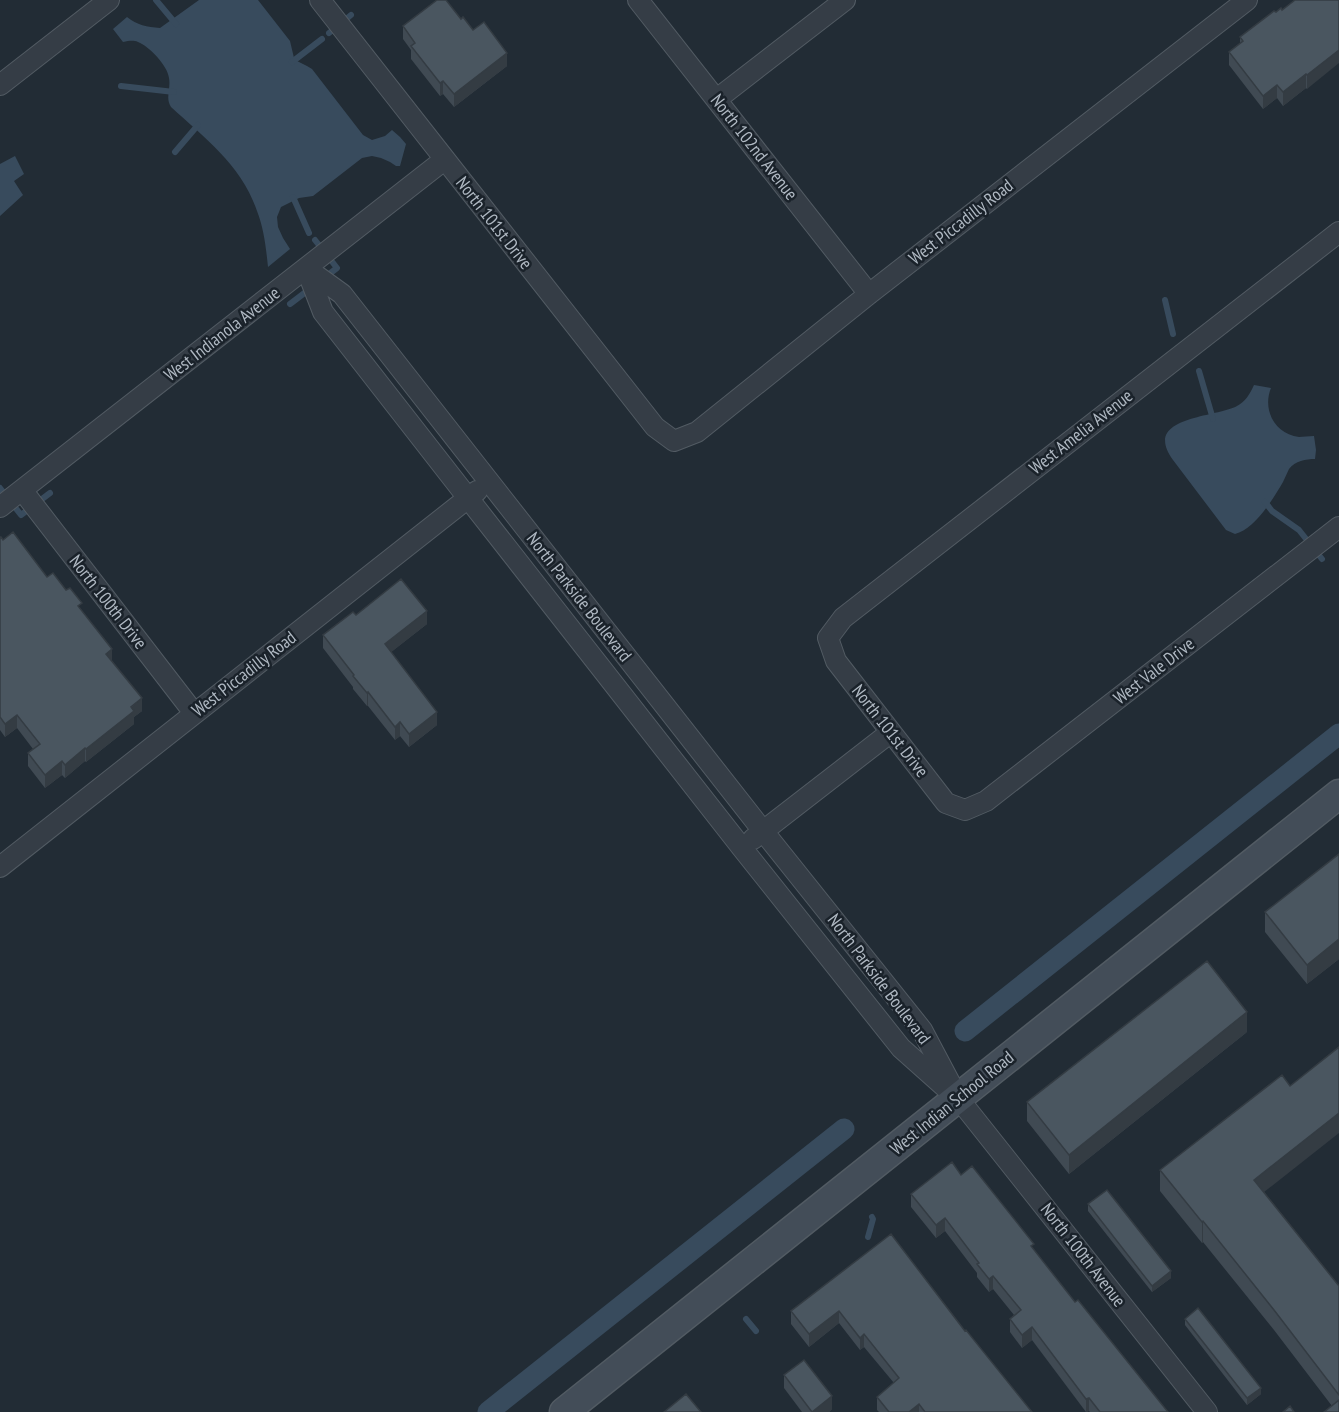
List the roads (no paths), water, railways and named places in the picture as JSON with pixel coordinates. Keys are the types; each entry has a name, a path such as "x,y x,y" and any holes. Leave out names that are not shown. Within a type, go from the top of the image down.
{"main road":[{"name":"West Indian School Road","path":"564,1412 1339,794"}],"street":[{"path":"0,85 109,0"},
{"name":"North 101st Drive","path":"320,0 655,427 674,441"},
{"name":"North 102nd Avenue","path":"638,0 869,294"},
{"path":"717,99 845,0"},
{"name":"West Piccadilly Road","path":"674,441 696,432 869,294 1247,0"},
{"name":"West Indianola Avenue","path":"0,507 444,160"},
{"name":"West Amelia Avenue","path":"828,638 843,618 1339,232"},
{"name":"North Parkside Boulevard","path":"306,268 342,294 922,1030 958,1098"},
{"name":"North Parkside Boulevard","path":"306,268 323,312 742,848 901,1048 958,1098"},
{"name":"West Piccadilly Road","path":"0,867 489,482"},
{"name":"North 100th Drive","path":"22,490 194,713"},
{"name":"West Vale Drive","path":"965,810 987,801 1339,527"},
{"name":"North 101st Drive","path":"828,638 836,661 946,803 965,810"},
{"path":"742,848 891,732"},
{"name":"North 100th Avenue","path":"958,1098 1207,1412"}],"water":[{"path":"199,0 258,0 290,41 294,58 312,69 363,135 372,140 385,136 392,130 406,144 400,166 372,156 362,158 313,196 299,198 281,207 277,217 278,227 290,249 268,267 259,218 242,180 221,154 171,107 168,100 168,73 157,57 138,42 123,42 113,29 127,17 142,25 160,28"},
{"path":"15,156 24,174 14,181 23,195 0,216 0,164"},
{"path":"1254,385 1271,388 1268,405 1277,426 1291,435 1314,436 1315,459 1301,461 1291,466 1263,512 1250,526 1235,534 1226,530 1173,460 1166,446 1166,435 1173,427 1185,421 1237,406 1247,397"}],"waterway":[{"path":"156,0 176,24"},
{"path":"329,33 351,15"},
{"path":"292,62 322,39"},
{"path":"121,86 174,92"},
{"path":"175,152 198,125"},
{"path":"293,197 309,233"},
{"path":"315,240 337,268 324,278"},
{"path":"290,304 311,288"},
{"path":"1165,300 1173,334"},
{"path":"1199,371 1213,419"},
{"path":"0,488 21,515 50,493"},
{"path":"1265,502 1272,511 1299,530 1322,559"},
{"path":"965,1031 1339,734"},
{"path":"488,1412 844,1129"},
{"path":"868,1237 872,1217"},
{"path":"746,1319 756,1331"}]}
